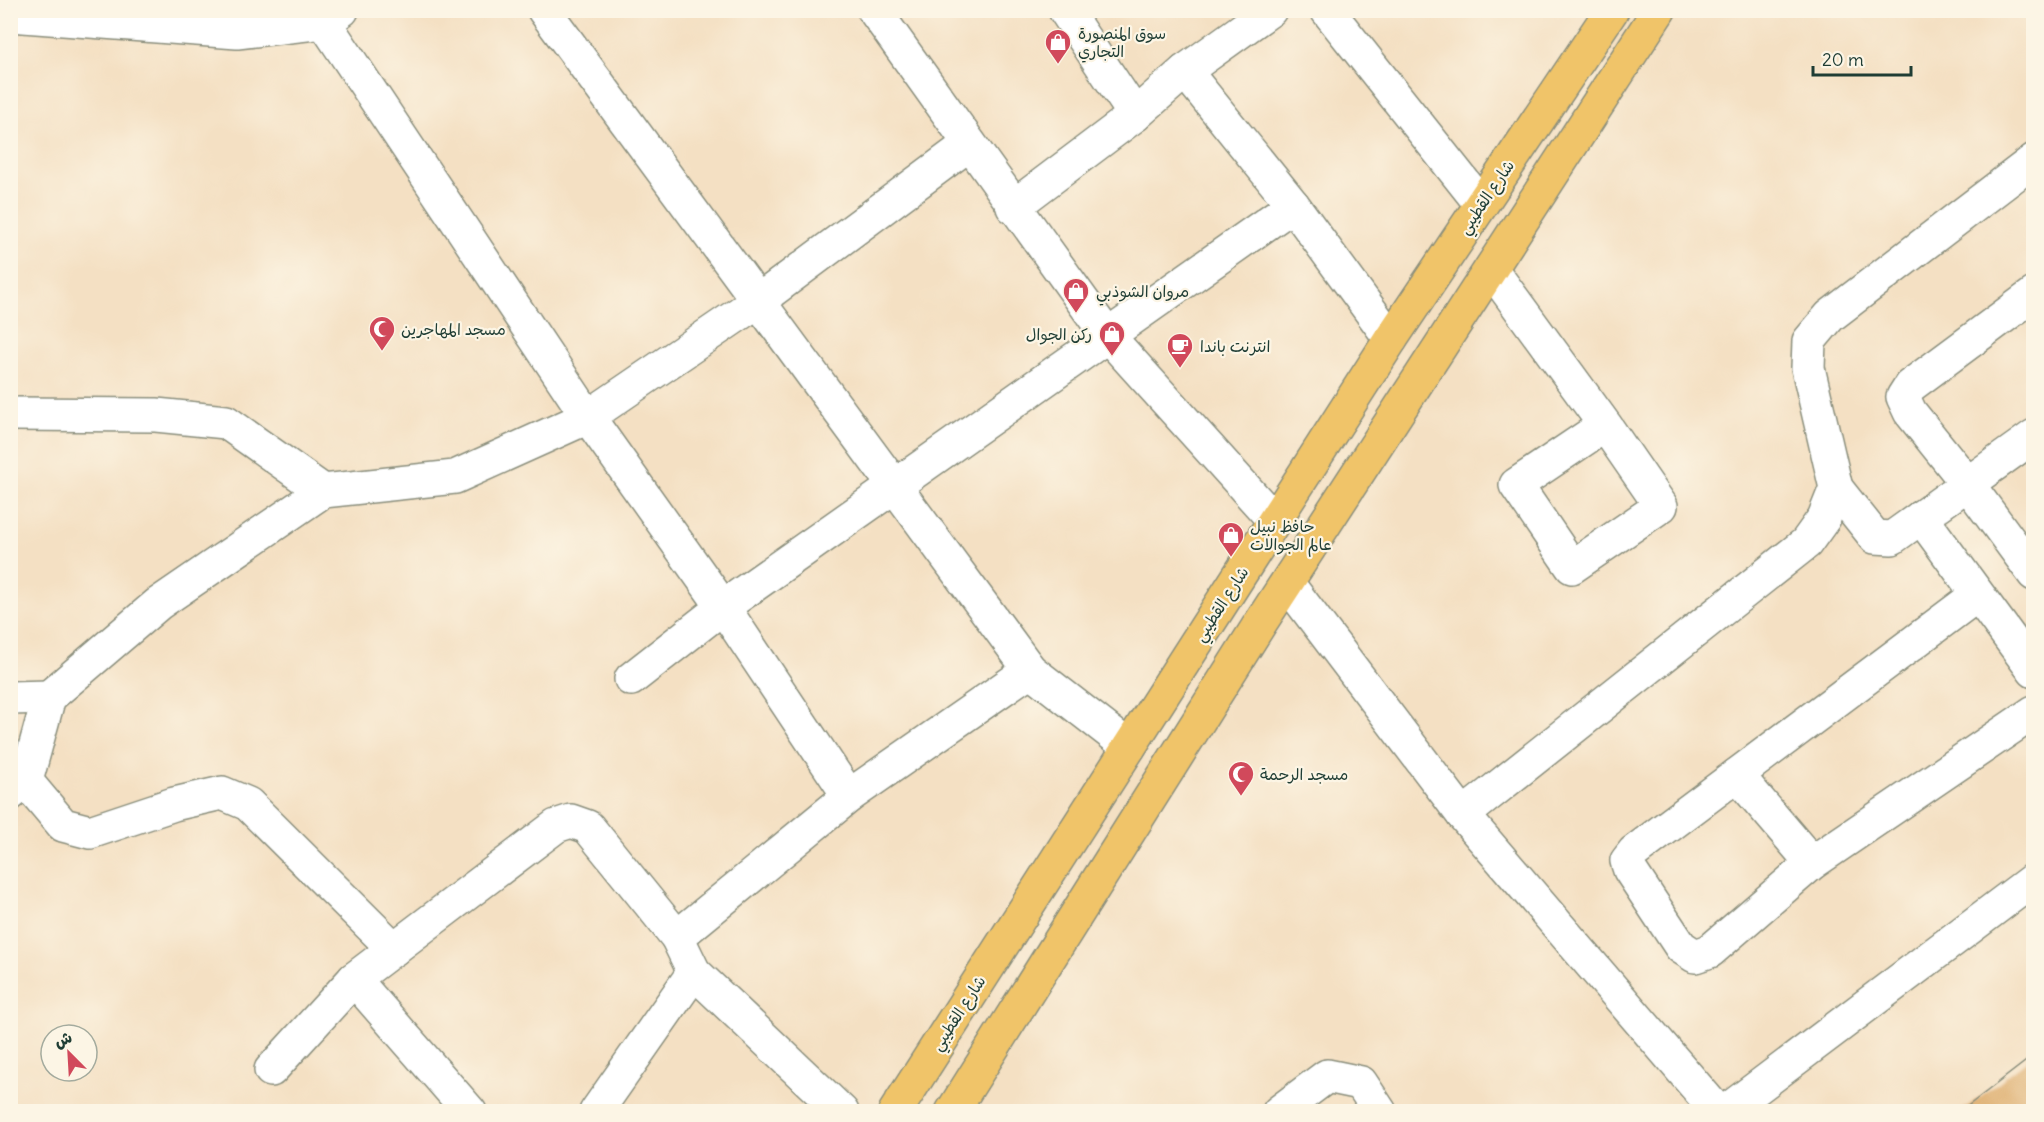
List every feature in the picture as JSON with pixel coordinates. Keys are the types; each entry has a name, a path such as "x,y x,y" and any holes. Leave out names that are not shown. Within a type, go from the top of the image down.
{"main road":[{"name":"شارع القطيبي","path":"895,1112 1391,339 1612,10"},
{"path":"952,1112 1287,583 1659,10"}],"street":[{"path":"544,10 1030,670 1129,747"},
{"path":"874,10 1013,207 1107,335 1274,520"},
{"path":"1065,10 1135,115"},
{"path":"1013,207 1135,115 1185,71 1270,10"},
{"path":"1327,10 1481,204"},
{"path":"10,15 233,21 333,16 588,417 723,607 849,796"},
{"path":"1185,71 1293,205 1391,339"},
{"path":"394,949 248,804 222,793 174,804 90,832 63,825 18,787 49,697 158,604 323,491 455,477 588,417 758,301 969,144"},
{"path":"2034,160 1830,316 1809,341 1808,368 1836,488 1875,537 1892,538 2034,436"},
{"path":"631,679 723,607 1293,205"},
{"path":"1491,269 1605,425"},
{"path":"2034,294 1910,386 1903,397 1910,412 1967,483 2034,574"},
{"path":"10,414 156,415 225,422 323,491"},
{"path":"1463,815 1806,543 1824,518 1836,488"},
{"path":"1921,517 2034,671"},
{"path":"1287,583 1463,815 1718,1112"},
{"path":"1977,595 1634,852 1627,861 1630,870 1681,947 1695,956 1710,951 1812,863 2034,712"},
{"path":"677,937 849,796 1030,670"},
{"path":"10,698 49,697"},
{"path":"1737,775 1812,863"},
{"path":"271,1070 354,979 556,826 571,821 588,827 677,937 694,972 842,1112"},
{"path":"1725,1112 2034,879"},
{"path":"596,1112 694,972"},
{"path":"354,979 470,1112"},
{"path":"1280,1112 1327,1076 1361,1083 1380,1112"}],"building":[{"path":"2034,1055 2034,1112 1960,1112"}],"place":[{"name":"سوق المنصورة التجاري","path":"1058,65"},
{"name":"مروان الشوذبي","path":"1076,314"},
{"name":"مسجد المهاجرين","path":"382,352"},
{"name":"ركن الجوال","path":"1112,357"},
{"name":"انترنت باندا","path":"1180,369"},
{"name":"حافظ نبيل عالم الجوالات","path":"1231,558"},
{"name":"مسجد الرحمة","path":"1241,797"}]}
